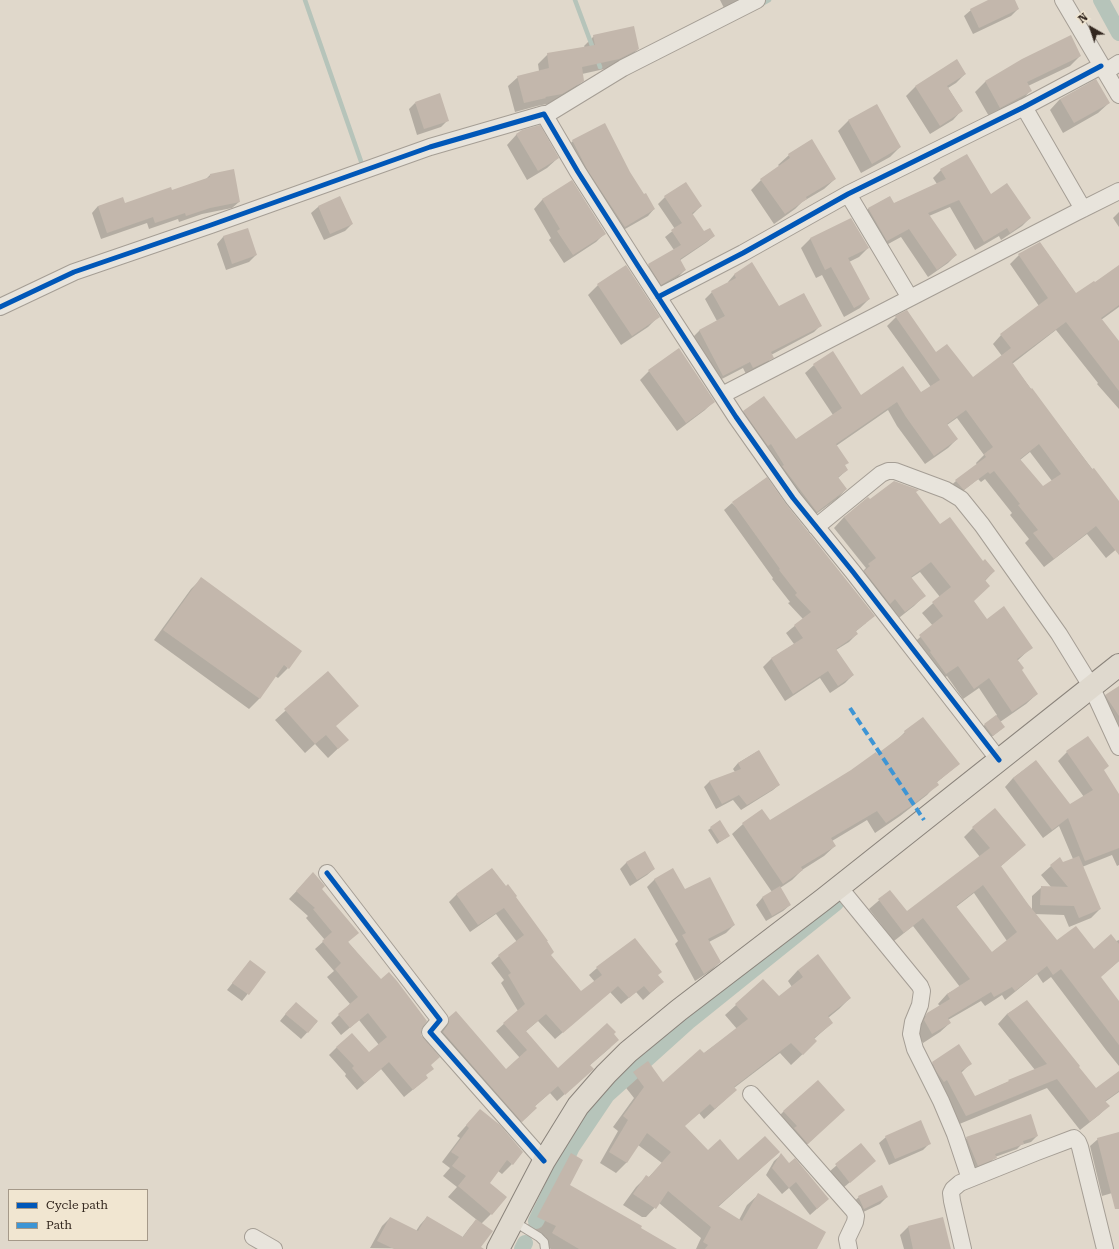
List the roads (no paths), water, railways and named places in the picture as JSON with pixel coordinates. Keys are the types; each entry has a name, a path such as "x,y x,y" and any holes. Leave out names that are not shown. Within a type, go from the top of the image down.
{"main road":[{"path":"498,1249 544,1161 578,1106 628,1052 679,1010 838,887 1119,665"}],"street":[{"path":"0,306 74,272 430,147 541,115 546,115 623,68 757,0"},
{"path":"1063,0 1119,95"},
{"path":"658,297 744,253 848,194 1024,107 1103,69 1119,63"},
{"path":"1024,107 1083,209"},
{"path":"546,115 578,172 658,297 722,395 793,498 858,578 999,760"},
{"path":"722,395 1119,191"},
{"path":"848,194 910,298"},
{"path":"816,527 881,474 888,471 894,471 953,494 965,503 982,525 1059,634 1091,686 1119,747"},
{"path":"327,873 440,1020 430,1032 544,1161"},
{"path":"838,887 920,986 922,996 913,1022 911,1034 915,1049 955,1134 970,1179"},
{"path":"751,1094 854,1211 856,1216 855,1222 847,1239 849,1249"},
{"path":"963,1249 951,1193 953,1189 970,1179 1074,1138 1080,1147 1105,1249"},
{"path":"253,1237 274,1249"}],"lane":[{"path":"513,1221 539,1237 544,1242 545,1249"}],"waterway":[{"path":"305,0 363,167"},
{"path":"575,0 594,51"},
{"path":"760,5 769,0"},
{"path":"1101,0 1119,33"},
{"path":"597,58 600,67"},
{"path":"536,1221 572,1147 607,1095 688,1022 836,903"},
{"path":"522,1249 525,1243"}]}
